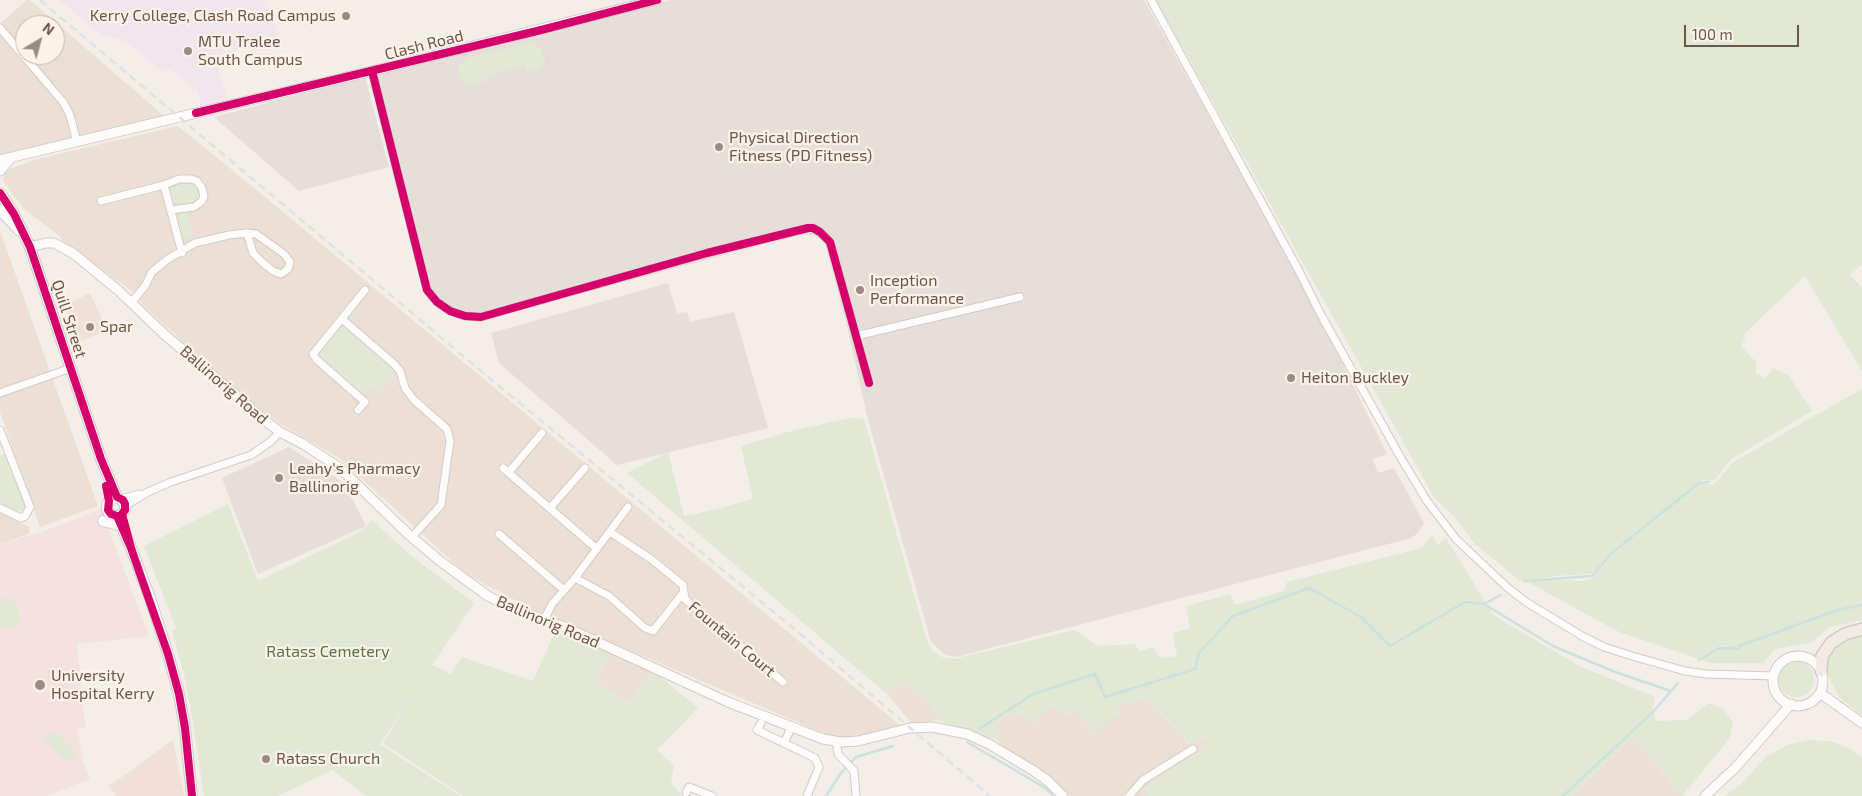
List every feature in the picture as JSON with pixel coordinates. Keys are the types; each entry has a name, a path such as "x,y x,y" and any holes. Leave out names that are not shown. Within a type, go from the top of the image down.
{"main road":[{"name":"Quill Street","path":"0,193 14,214 30,247 168,654 179,694 185,728 192,796"},
{"name":"Quill Street","path":"0,210 24,236"},
{"path":"104,521 119,508"},
{"path":"1821,671 1822,656 1831,644 1846,634 1862,629"}],"street":[{"name":"Clash Road","path":"0,160 372,71 657,0"},
{"path":"1151,0 1320,313 1402,460 1427,501 1456,539 1508,588 1526,602 1574,632 1604,647 1685,671 1706,674 1774,676"},
{"path":"0,28 63,102 70,115 77,142"},
{"path":"372,71 427,290 437,302 450,311 465,316 481,317 707,253 813,228 830,242 869,383"},
{"path":"0,171 12,158"},
{"path":"101,201 164,185 179,179 197,181 202,188 204,197 201,202 194,207 171,210"},
{"path":"164,185 182,253"},
{"path":"131,303 145,286 152,272 168,260 182,253 195,243 229,235 247,233 256,234 284,254 290,262 288,269 281,274 273,271 262,262 253,253 247,233"},
{"name":"Ballinorig Road","path":"30,247 54,243 94,271 280,432 303,444 340,468 440,561 483,593 509,607 566,628 728,702 822,739 858,741 910,728 932,728 962,732 984,741 1034,771 1063,796"},
{"path":"358,410 365,402 317,360 314,354 365,290"},
{"path":"856,336 1020,297"},
{"path":"342,319 400,371 405,388 420,406 447,429 450,441 441,505 412,537"},
{"path":"0,393 71,368"},
{"path":"0,430 30,507 25,516 21,518 0,508"},
{"path":"119,508 146,493 193,474 251,455 270,442 280,432"},
{"path":"542,433 506,470 597,549"},
{"path":"0,452 4,443"},
{"path":"550,508 585,468"},
{"path":"544,620 552,604 575,578 628,507"},
{"name":"Fountain Court","path":"610,532 651,559 683,585 685,599 783,682"},
{"path":"499,534 564,590"},
{"name":"Fountain Court","path":"575,578 610,596 645,628 653,632 683,593"},
{"path":"1795,656 1811,659 1821,671 1823,678 1820,693 1810,702 1797,706 1784,701 1775,690 1774,676 1781,662 1795,656"},
{"path":"1820,693 1862,723"},
{"path":"1705,796 1736,767 1791,704"},
{"path":"761,723 757,730 815,758 819,767 807,796"},
{"path":"784,744 792,726"},
{"path":"836,741 838,754 854,771 856,796"},
{"path":"1129,796 1142,780 1193,749"},
{"path":"686,793 690,787 712,796"}],"shaded area":[{"path":"27,0 30,0 47,15 15,15 15,65 65,65 65,30 164,116 0,154 0,24"},
{"name":"MTU Tralee South Campus","path":"59,0 263,0 278,35 215,59 227,98 201,107 198,91 171,69 163,72 128,42 100,34"},
{"path":"670,0 1144,0 1293,266 1323,324 1387,454 1373,459 1378,473 1394,468 1424,523 1418,533 1411,538 956,657 946,655 931,642 868,420 848,330 825,243 813,235 799,235 483,320 466,321 451,316 437,306 426,292 395,182 370,75"},
{"path":"365,77 389,167 299,191 214,117"},
{"path":"178,126 901,726 854,739 832,737 524,605 466,574 339,458 277,422 217,374 143,305 133,292 62,241 62,238 25,210 3,181 5,173 10,169 37,159"},
{"path":"0,231 98,506 40,527 0,412"},
{"path":"668,283 677,314 687,312 690,322 734,312 768,428 617,465 499,363 491,333"},
{"path":"90,293 107,330 80,342 63,306"},
{"path":"289,447 344,483 366,526 258,574 222,478"},
{"name":"University Hospital Kerry","path":"101,509 149,636 77,644 85,727 77,730 84,764 90,779 47,796 0,796 0,544 42,532"},
{"path":"0,513 29,527 29,534 0,544"},
{"path":"611,653 652,670 630,703 594,681"},
{"path":"901,679 932,706 937,720 912,724 887,694"},
{"path":"1146,698 1189,744 1205,737 1208,746 1144,788 1149,796 1071,796 1050,777 1011,753 997,740 1001,717 1010,712 1035,723 1049,705 1069,716 1073,709 1122,714 1116,707"},
{"path":"1633,737 1682,796 1572,796"},
{"path":"173,740 184,796 116,796 109,786"}],"green space":[{"path":"1156,0 1862,0 1862,264 1850,275 1862,288 1862,371 1805,276 1744,334 1745,339 1741,346 1756,362 1756,373 1765,378 1773,368 1788,375 1812,411 1730,460 1715,480 1703,480 1618,546 1592,574 1554,576 1520,581 1474,543 1454,516 1435,499"},
{"path":"533,42 541,48 545,57 545,63 539,69 526,72 524,65 489,74 486,81 466,85 459,78 458,67 468,57"},
{"path":"187,184 195,185 200,193 199,197 194,202 183,205 173,202 171,186 177,185 182,188"},
{"path":"186,211 193,238 184,236 180,229 179,215"},
{"path":"340,327 345,327 396,372 378,394 370,387 363,394 322,359 320,354 322,347"},
{"path":"1862,389 1862,620 1830,627 1812,642 1775,649 1763,663 1711,663 1619,632 1526,581 1552,579 1580,581 1592,579 1611,555 1701,483 1714,485 1732,463"},
{"path":"850,418 864,419 928,644 932,650 942,657 953,659 1075,630 1097,646 1134,644 1140,651 1153,647 1160,658 1177,656 1173,633 1190,628 1186,606 1230,594 1235,605 1284,591 1287,582 1422,548 1432,535 1438,545 1446,538 1493,615 1581,667 1655,697 1653,708 1656,721 1686,720 1709,703 1724,709 1733,723 1730,738 1682,796 1633,737 1572,796 1149,796 1144,788 1208,746 1205,737 1190,744 1146,698 1116,707 1122,713 1092,732 1073,709 1069,717 1049,705 1035,723 1010,712 1002,717 997,740 937,720 932,706 901,680 887,694 627,473 668,452 684,516 718,509 753,499 741,446 795,430"},
{"path":"3,454 7,457 27,507 24,511 13,511 0,505 0,456"},
{"name":"Ratass Cemetery","path":"228,504 258,581 362,531 372,520 411,556 474,603 432,665 451,674 462,657 533,681 555,632 611,653 594,681 630,703 652,670 698,708 657,750 674,766 671,782 681,796 463,796 383,743 412,696 380,744 460,796 366,796 332,770 278,796 204,796 184,674 172,632 176,628 144,546"},
{"path":"7,596 15,602 21,624 0,631 0,602"},
{"path":"1862,636 1862,715 1840,698 1828,676 1826,657 1843,643"},
{"path":"1796,661 1809,666 1814,679 1809,692 1796,697 1783,692 1778,679 1783,666"},
{"path":"53,731 78,756 69,760 63,759 44,739"},
{"path":"1809,740 1830,741 1849,748 1862,758 1862,796 1725,796 1740,785 1766,757 1787,745"}],"waterway":[{"path":"1524,581 1592,576 1613,552 1699,483 1709,482"},
{"path":"979,729 1033,694 1095,674 1105,697 1195,669 1199,653 1233,616 1309,588 1361,617 1390,646 1465,602 1484,604 1501,595"},
{"path":"1484,604 1553,646 1615,672 1671,691"},
{"path":"1699,660 1719,648 1738,649 1739,646 1838,610 1862,605"},
{"path":"1563,796 1653,712 1678,683"},
{"path":"967,742 1047,789 1053,796"},
{"path":"826,796 841,773 856,757 893,746"}],"railway":[{"path":"40,0 482,372 792,627 990,796"}],"cycle path":[{"path":"196,113 541,30 657,0"},
{"path":"372,71 427,290 437,302 450,311 465,316 481,317 707,253 813,228 830,242 869,383"},
{"path":"0,193 14,214 30,247 101,459 117,497 123,500 125,504 125,510 122,514 131,548"},
{"path":"106,486 109,501 108,510 111,514 117,516 131,548 168,654 179,694 185,728 192,796"}],"place":[{"name":"Kerry College, Clash Road Campus","path":"346,16"},
{"name":"MTU Tralee South Campus","path":"188,51"},
{"name":"Physical Direction Fitness (PD Fitness)","path":"719,147"},
{"name":"Inception Performance","path":"860,290"},
{"name":"Spar","path":"90,327"},
{"name":"Heiton Buckley","path":"1291,378"},
{"name":"Leahy's Pharmacy Ballinorig","path":"279,478"},
{"name":"University Hospital Kerry","path":"40,685"},
{"name":"Ratass Church","path":"266,759"}]}
